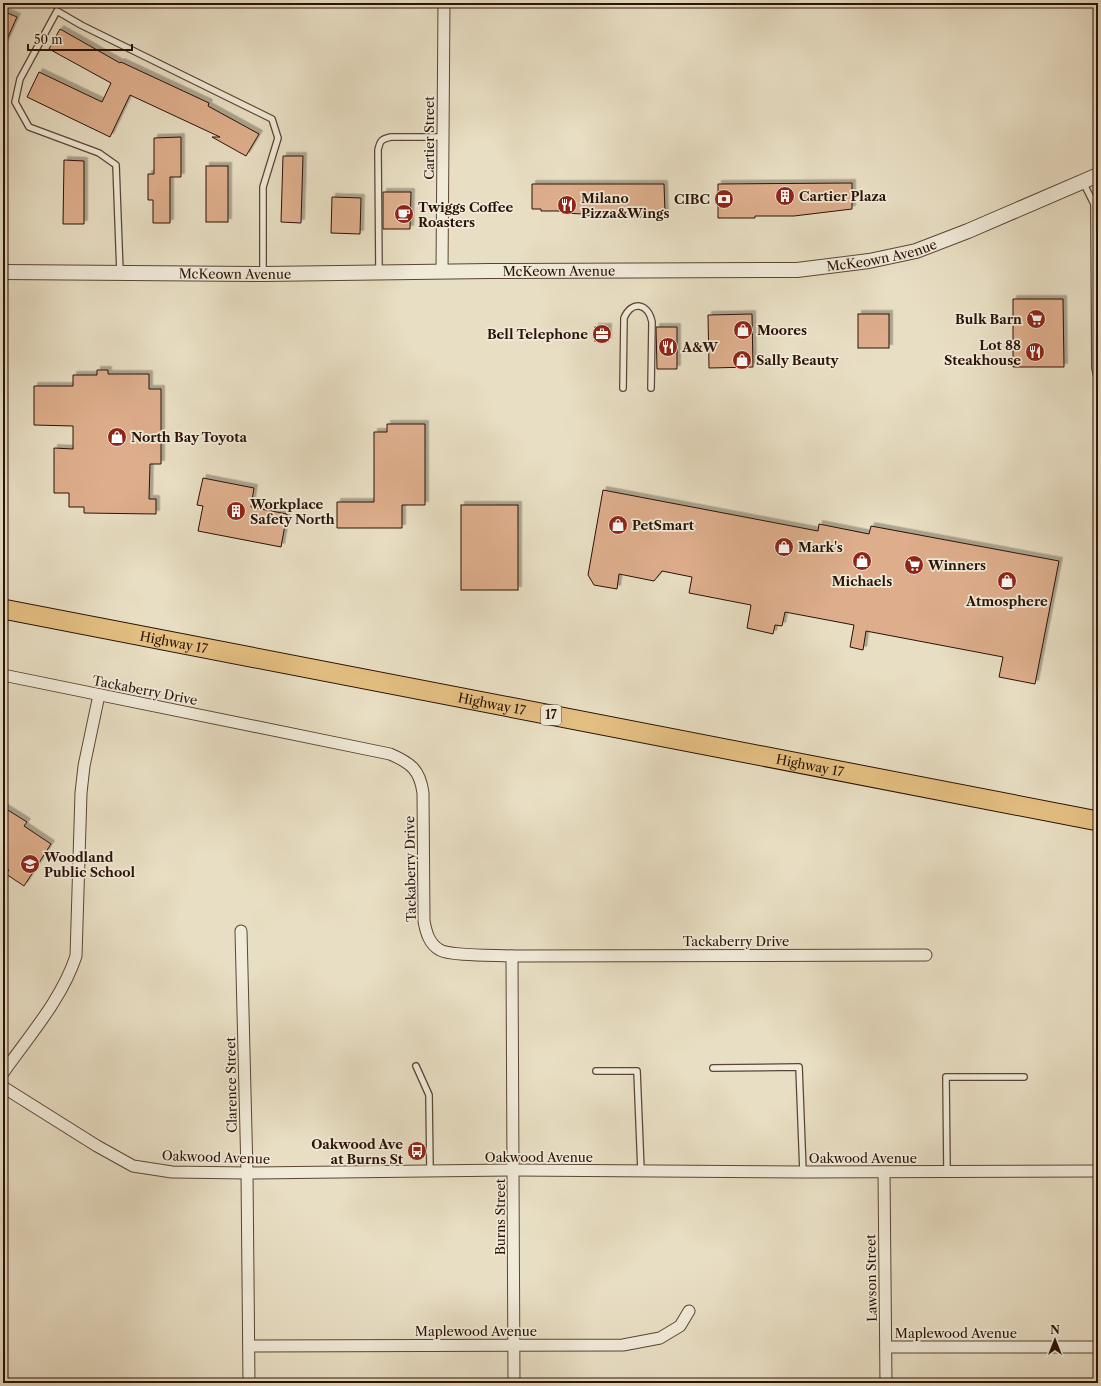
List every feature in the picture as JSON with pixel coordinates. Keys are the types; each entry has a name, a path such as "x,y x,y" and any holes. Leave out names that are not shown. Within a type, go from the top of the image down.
{"highway":[{"name":"Highway 17","path":"3,609 1098,821"}],"street":[{"name":"Cartier Street","path":"442,272 444,3"},
{"name":"McKeown Avenue","path":"3,272 263,274 797,270 869,261 924,248 968,231 1098,175"},
{"name":"Tackaberry Drive","path":"3,675 390,754 409,764 416,770 422,782 424,921 426,932 432,944 440,951 512,956 926,955"},
{"path":"3,1073 54,1003 71,972 76,956 81,793 84,766 99,695"},
{"name":"Clarence Street","path":"241,931 250,1383"},
{"name":"Burns Street","path":"512,956 514,1383"},
{"name":"Oakwood Avenue","path":"3,1087 97,1146 133,1166 172,1172 247,1173 514,1170 803,1172 1098,1171"},
{"name":"Lawson Street","path":"884,1172 886,1383"},
{"name":"Maplewood Avenue","path":"250,1346 623,1345 646,1342 660,1338 680,1326 689,1311"},
{"name":"Maplewood Avenue","path":"886,1346 1098,1347"}],"lane":[{"path":"120,273 116,165 100,153 29,127 15,102 20,79 57,11 81,25 272,120 278,138 263,187 263,274"},
{"path":"379,273 378,150 380,142 383,139 391,137 443,137"},
{"path":"1083,182 1094,204 1095,368 1098,380"},
{"path":"623,388 624,318 627,311 633,306 640,306 646,309 650,314 652,322 651,388"},
{"path":"416,1066 429,1095 430,1171"},
{"path":"713,1068 799,1067 803,1172"},
{"path":"596,1071 637,1071 641,1171"},
{"path":"947,1172 946,1077 1024,1077"}],"building":[{"path":"3,11 17,17 3,48"},
{"path":"60,29 120,63 121,62 209,103 208,106 259,134 246,156 212,137 220,137 130,95 110,137 27,97 39,72 102,102 111,83 49,49"},
{"path":"181,137 181,177 170,177 170,223 153,223 153,200 148,200 148,174 154,174 154,138"},
{"path":"283,156 303,156 301,223 281,222"},
{"path":"64,160 84,161 84,224 63,224"},
{"path":"206,166 228,166 228,222 206,222"},
{"name":"Cartier Plaza","path":"852,183 852,209 794,216 718,218 718,184"},
{"path":"532,184 664,184 665,213 660,217 608,217 608,215 584,216 584,214 562,213 562,211 541,211 541,209 532,209"},
{"path":"383,192 411,192 410,229 383,229"},
{"path":"332,197 361,198 360,234 331,233"},
{"path":"1013,299 1063,299 1064,367 1013,367"},
{"path":"752,314 753,367 709,368 708,315"},
{"path":"858,314 889,314 889,348 858,348"},
{"name":"Bell Telephone","path":"595,327 608,327 608,341 595,341"},
{"path":"656,327 677,327 677,369 657,369"},
{"name":"North Bay Toyota","path":"97,370 108,370 108,374 149,374 149,389 161,389 161,464 150,464 149,499 156,499 156,514 84,513 84,507 69,507 69,493 54,493 54,448 73,449 73,426 34,425 34,386 73,386 73,375 97,375"},
{"path":"387,424 425,424 425,505 402,505 402,528 337,528 337,502 374,502 374,432 387,432"},
{"name":"Workplace Safety North","path":"203,478 254,488 251,507 287,514 281,547 198,531 203,506 197,505"},
{"path":"603,490 818,531 819,524 869,534 871,526 1059,561 1035,684 999,677 1003,657 866,631 863,650 850,647 854,625 785,612 782,626 775,625 773,634 747,628 751,605 689,593 692,577 662,571 654,581 619,574 617,589 594,585 588,575"},
{"path":"461,505 518,505 518,590 461,590"},
{"path":"3,807 27,822 24,826 51,844 24,886 6,874 9,870 3,867"}],"place":[{"name":"Cartier Plaza","path":"785,196"},
{"name":"CIBC","path":"724,199"},
{"name":"Milano Pizza&Wings","path":"567,205"},
{"name":"Twiggs Coffee Roasters","path":"404,214"},
{"name":"Bulk Barn","path":"1036,319"},
{"name":"Moores","path":"743,330"},
{"name":"Bell Telephone","path":"602,334"},
{"name":"A&W","path":"668,347"},
{"name":"Lot 88 Steakhouse","path":"1035,352"},
{"name":"Sally Beauty","path":"742,360"},
{"name":"North Bay Toyota","path":"117,437"},
{"name":"Workplace Safety North","path":"236,511"},
{"name":"PetSmart","path":"618,525"},
{"name":"Mark's","path":"784,547"},
{"name":"Michaels","path":"862,561"},
{"name":"Winners","path":"914,565"},
{"name":"Atmosphere","path":"1007,581"},
{"name":"Woodland Public School","path":"30,864"},
{"name":"Oakwood Ave at Burns St","path":"417,1151"}]}
